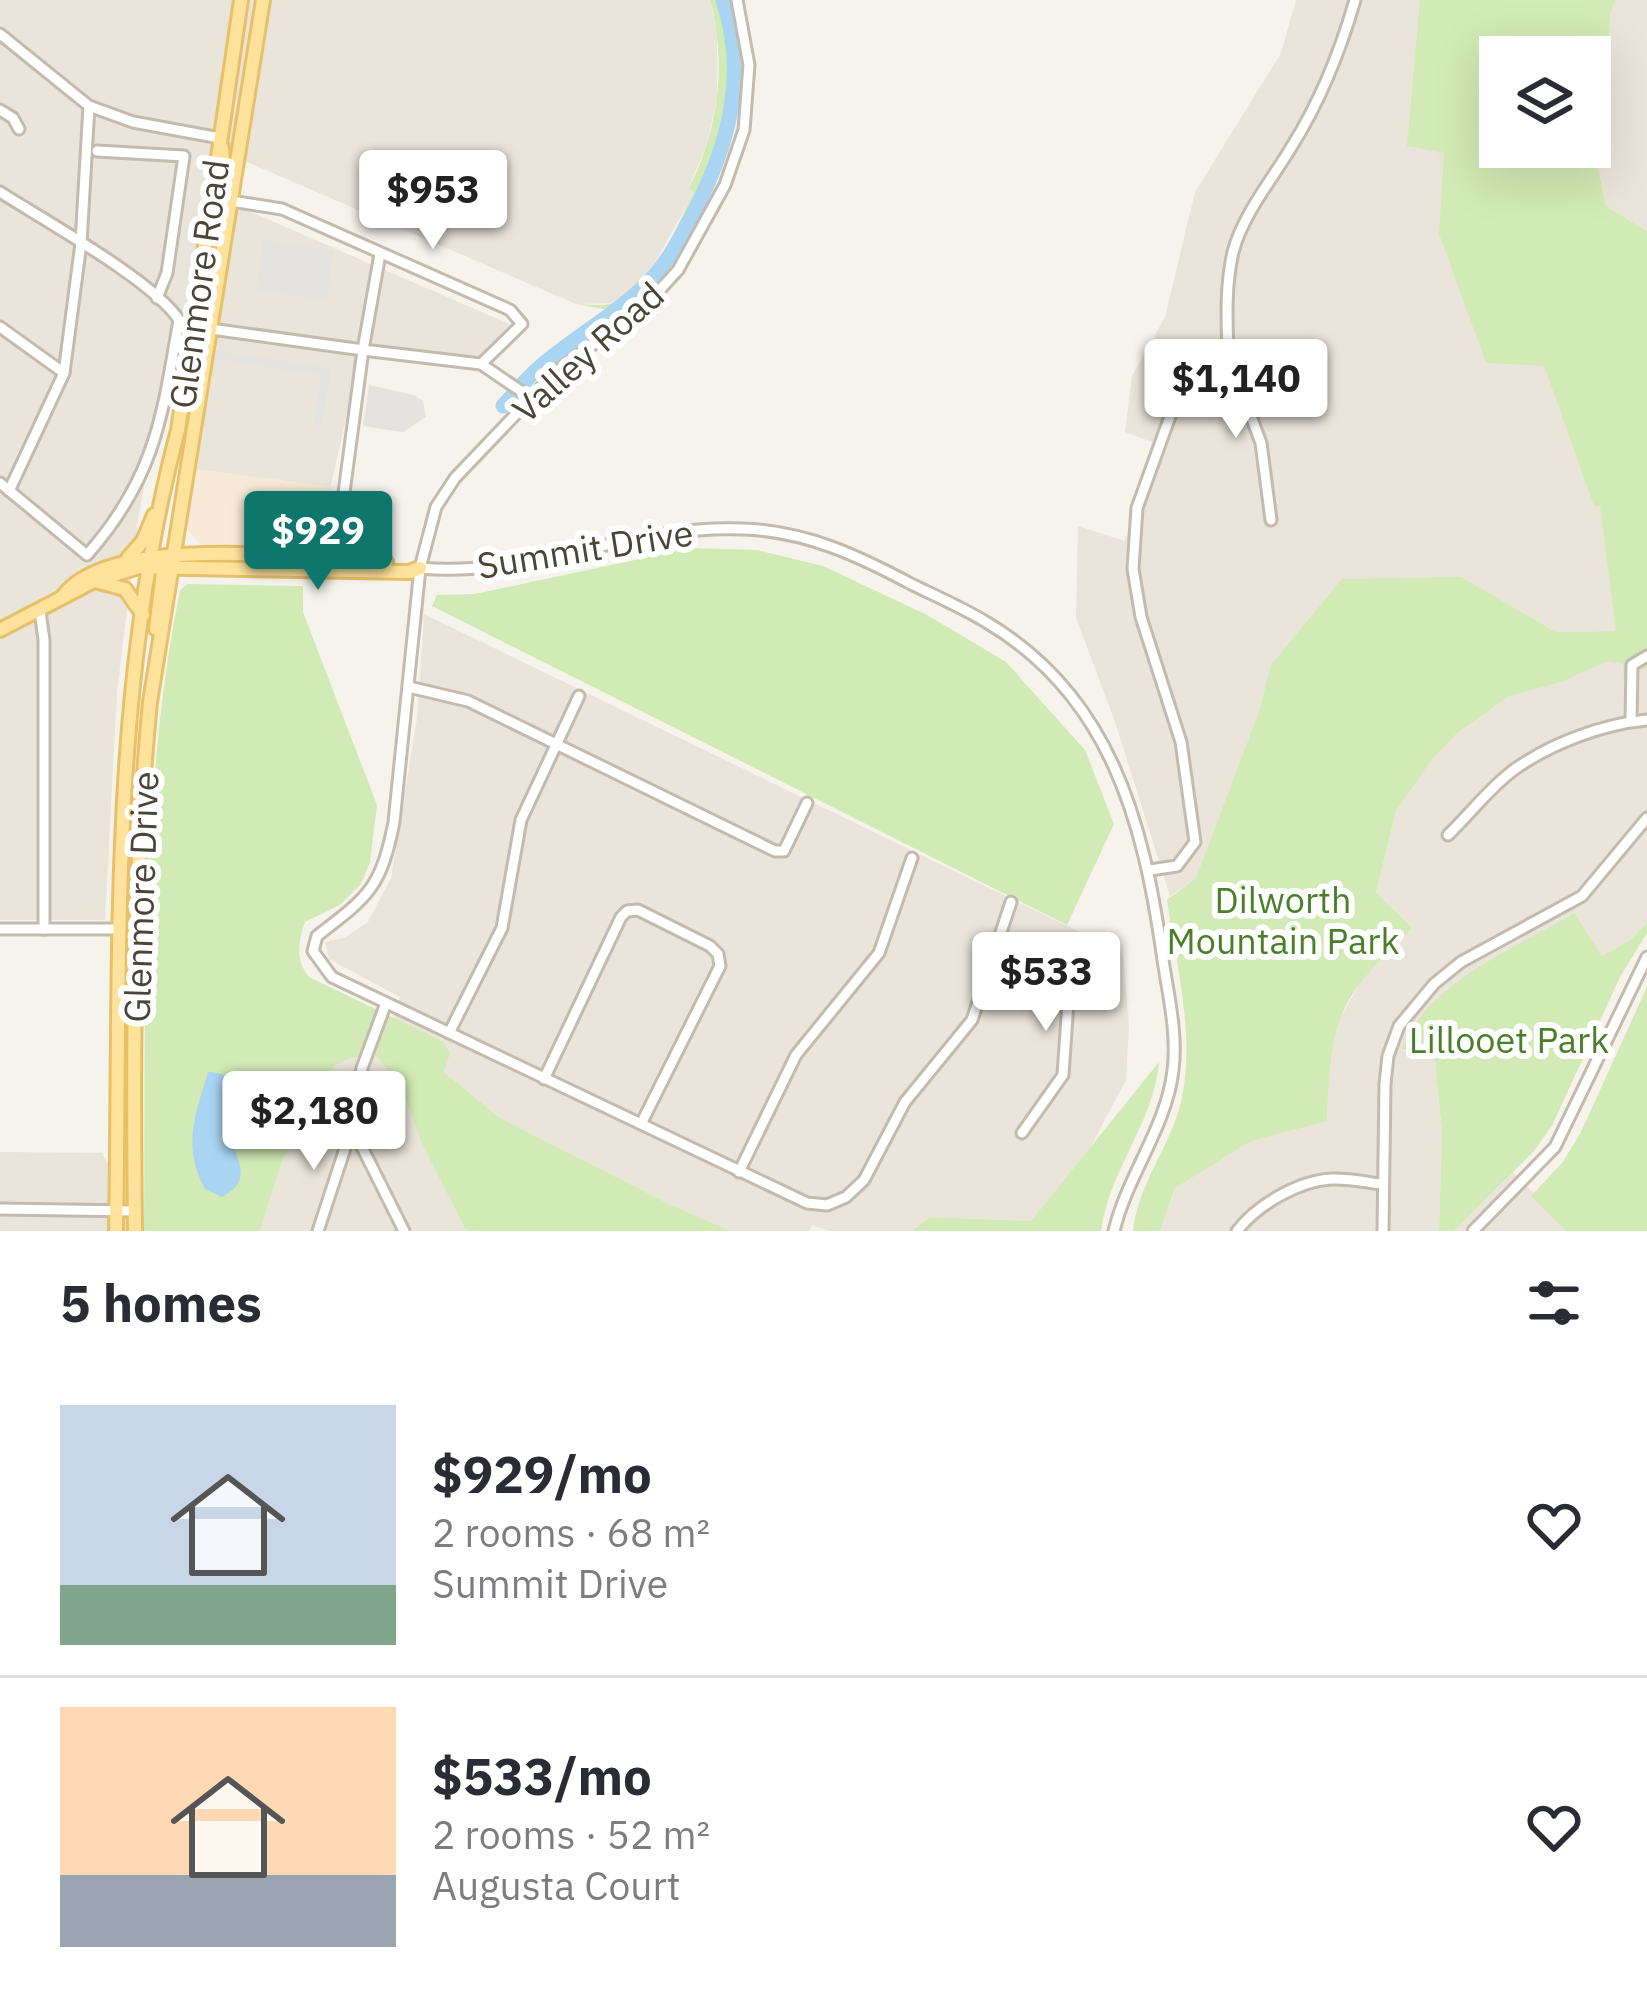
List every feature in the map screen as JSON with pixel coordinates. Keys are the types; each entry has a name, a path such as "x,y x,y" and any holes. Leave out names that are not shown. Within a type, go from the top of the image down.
{"main road":[{"name":"Glenmore Road","path":"164,561 161,497 178,430 241,0"},
{"name":"Glenmore Road","path":"164,561 180,522 263,0"},
{"path":"220,138 225,158 226,230"},
{"path":"150,702 178,430"},
{"path":"126,560 143,542 161,497"},
{"path":"172,586 208,561 191,547 180,522"},
{"path":"63,596 88,574 126,560 164,561"},
{"name":"Summit Drive","path":"164,561 334,560 408,563 420,568"},
{"path":"0,630 94,581 164,561"},
{"name":"Glenmore Drive","path":"135,1231 140,803 150,702 172,586 164,561"},
{"name":"Glenmore Drive","path":"120,1231 117,929 128,735 143,617 164,561"},
{"name":"Summit Drive","path":"208,561 409,572 420,568"},
{"path":"94,581 125,589 143,617"}],"street":[{"name":"Valley Road","path":"386,1003 332,977 313,951 317,936 351,913 375,886 387,858 420,568 436,507 455,478 531,398 581,351 646,305 678,270 725,185 741,142 748,65 737,0"},
{"path":"1271,520 1261,442 1228,355 1226,290 1234,247 1314,109 1355,0"},
{"path":"0,34 89,106 133,122 220,138"},
{"path":"0,192 82,243 160,300 178,320 154,449 117,522 87,555 5,487 64,373 82,243 89,106"},
{"path":"0,110 14,118 19,129"},
{"path":"97,151 184,156 160,300"},
{"path":"231,201 282,209 510,310 523,325 482,364"},
{"path":"334,560 380,254"},
{"path":"0,327 64,373"},
{"path":"211,328 482,364 531,398"},
{"path":"1150,870 1178,866 1195,842 1181,742 1141,617 1133,569 1137,508 1182,383 1200,366 1228,355"},
{"name":"Summit Drive","path":"420,568 478,569 540,561 696,530 745,529 799,536 850,552 989,623 1039,661 1075,700 1111,753 1135,814 1150,870 1172,1028 1173,1070 1165,1104 1121,1200 1114,1231"},
{"path":"40,610 44,640 44,929"},
{"path":"1631,721 1633,664 1647,656"},
{"path":"409,687 468,701 775,851 784,851 807,803"},
{"path":"449,1034 502,928 521,820 579,696"},
{"path":"1448,835 1513,770 1598,729 1647,720"},
{"path":"1383,1231 1388,1056 1399,1026 1415,1003 1462,962 1582,896 1647,818"},
{"path":"739,1172 796,1055 879,952 912,858"},
{"path":"318,1231 352,1127 362,1068 386,1003 807,1203 827,1205 846,1197 864,1180 905,1102 972,1020 1011,902"},
{"path":"544,1079 621,917 638,910 710,946 720,966 641,1124"},
{"path":"0,928 117,929"},
{"path":"998,950 1048,975 1068,1002 1064,1075 1022,1133"},
{"path":"1473,1231 1555,1147 1647,957"},
{"path":"352,1127 404,1231"},
{"path":"1238,1231 1246,1219 1295,1188 1334,1179 1381,1184"},
{"path":"0,1209 135,1211"}],"shaded area":[{"path":"0,0 710,0 717,35 717,98 707,144 689,187 695,191 649,273 615,303 576,304 238,158 154,431 138,520 117,692 105,920 0,920"},
{"path":"1296,0 1422,0 1446,150 1547,362 1603,502 1620,631 1556,632 1461,578 1262,709 1198,877 1170,896 1115,722 1076,618 1078,526 1125,541 1152,442 1125,432 1132,376 1165,317 1195,192 1281,53"},
{"path":"1616,0 1647,0 1647,231 1606,206 1598,168 1611,168 1610,13"},
{"path":"237,206 514,326 467,368 360,357 330,489 196,469"},
{"path":"263,240 333,250 327,301 256,290"},
{"path":"216,351 331,368 322,426 314,425 321,375 215,359"},
{"path":"369,385 414,395 423,401 426,417 403,432 363,426"},
{"path":"196,469 333,487 322,554 210,551 201,545 180,522"},
{"path":"424,614 1123,953 1129,1026 1126,1080 1090,1148 1031,1221 930,1217 912,1231 829,1231 812,1225 809,1231 731,1231 500,1118 444,1072 442,1041 394,1019 400,997 329,959 325,942 344,938 368,922 391,878 417,718"},
{"path":"1611,658 1626,660 1631,670 1647,665 1647,923 1630,940 1602,956 1574,914 1449,988 1409,1033 1403,1050 1435,1060 1442,1133 1439,1231 1160,1231 1176,1186 1253,1138 1327,1121 1329,1059 1336,1025 1368,969 1376,893 1396,811 1433,756 1458,731 1511,693"},
{"path":"377,1055 403,1093 421,1142 466,1231 260,1231 282,1161 334,1066"},
{"path":"0,1152 102,1153 135,1211 135,1231 0,1231"},
{"path":"1513,1172 1572,1231 1454,1231"}],"green space":[{"path":"710,0 728,0 738,63 734,120 717,176 674,254 634,304 624,313 576,304 611,304 642,283 663,254 694,192 689,188 707,143 719,72"},
{"name":"Dilworth Mountain Park","path":"1420,0 1616,0 1609,36 1479,36 1479,168 1598,168 1606,206 1647,231 1647,668 1630,672 1624,683 1623,664 1608,661 1561,682 1509,696 1456,734 1432,759 1396,811 1376,893 1412,928 1368,974 1343,1012 1331,1056 1327,1121 1251,1141 1175,1188 1160,1231 1133,1231 1141,1197 1176,1119 1185,1077 1183,1001 1167,900 1196,878 1259,712 1271,665 1342,579 1461,577 1556,632 1616,631 1600,506 1594,506 1544,366 1486,363 1439,234 1444,153 1407,146"},
{"path":"691,548 757,550 823,566 927,615 1006,662 1085,750 1114,824 1067,925 432,606 437,595 475,594"},
{"path":"188,584 303,586 303,612 377,805 370,862 361,884 340,905 305,922 299,951 309,977 442,1041 450,1053 444,1072 500,1118 731,1231 466,1231 421,1142 403,1093 376,1055 334,1066 282,1161 260,1231 144,1231 151,829 166,669 180,590"},
{"name":"Lillooet Park","path":"1574,913 1602,956 1630,940 1647,923 1647,933 1620,977 1552,1126 1534,1151 1454,1231 1439,1231 1442,1133 1435,1061 1402,1049 1432,1003 1453,985"},
{"path":"1647,987 1647,1231 1566,1231 1531,1196 1562,1163 1580,1134"},
{"name":"Dilworth Mountain Park","path":"1159,1062 1149,1106 1113,1187 1101,1231 912,1231 930,1217 1031,1221"}],"water":[{"path":"208,1072 229,1079 237,1095 230,1136 240,1177 222,1197 205,1189 192,1144"}],"waterway":[{"path":"503,406 541,366 643,287 686,228 717,161 731,109 734,55 723,0"}]}
